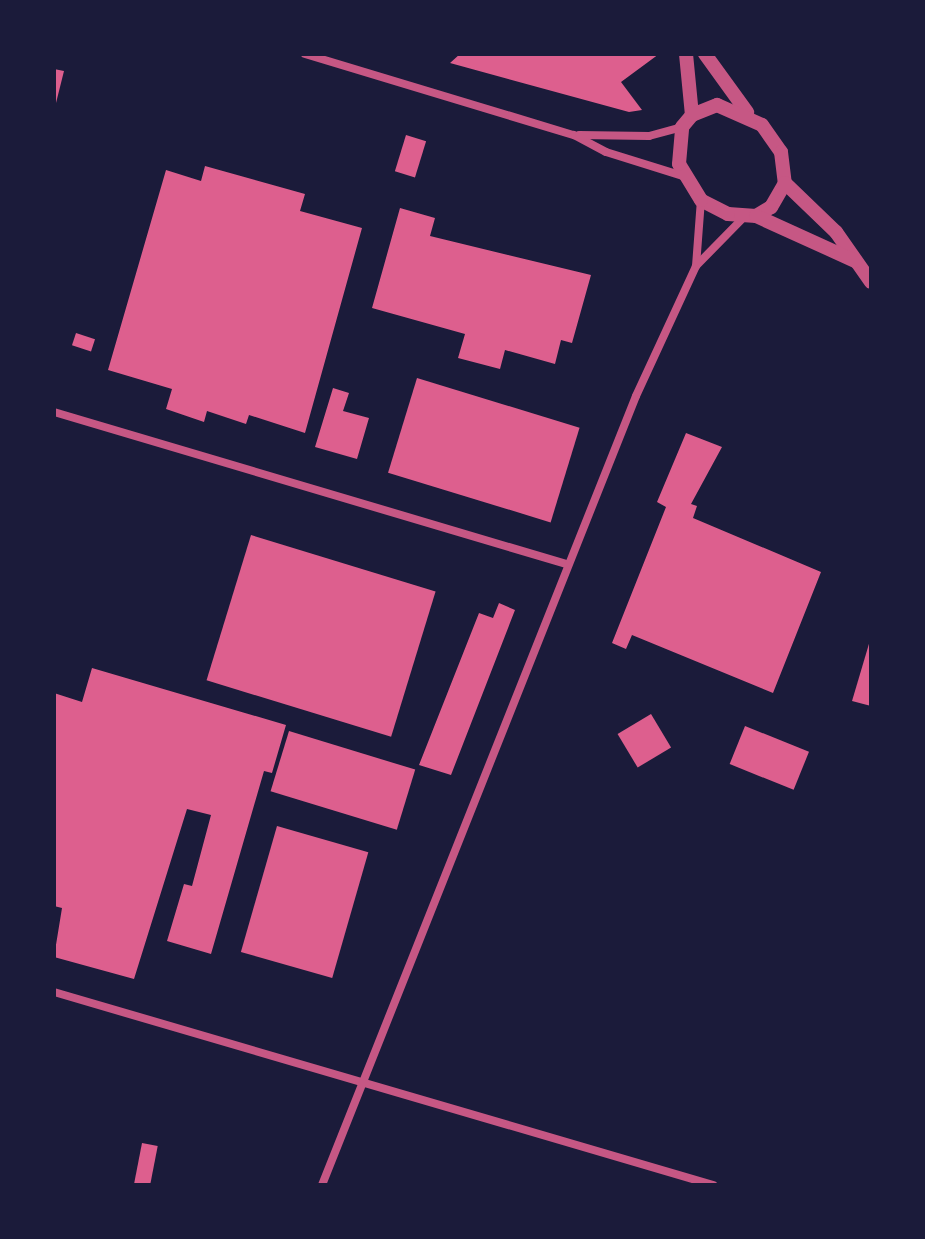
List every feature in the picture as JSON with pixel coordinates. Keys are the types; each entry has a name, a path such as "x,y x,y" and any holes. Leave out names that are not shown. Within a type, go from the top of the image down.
{"street":[{"path":"305,54 574,135 606,152 683,176"},
{"path":"686,54 692,115"},
{"path":"696,266 750,216 771,207 785,183 781,152 750,116 705,54"},
{"path":"750,116 717,105 692,115 682,127 676,152 683,176 701,200 750,216 856,261"},
{"path":"574,135 649,136 682,127"},
{"path":"785,183 836,232 871,282"},
{"path":"322,1185 566,564 696,266 701,200"},
{"path":"54,412 566,564"},
{"path":"54,992 713,1185"}],"building":[{"path":"460,54 659,54 621,82 642,110 629,112 450,63"},
{"path":"54,69 64,71 55,107 54,107"},
{"path":"406,135 426,141 415,177 395,171"},
{"path":"205,166 305,194 300,211 362,228 305,433 249,415 246,424 207,411 204,422 166,409 172,389 108,370 166,170 201,181"},
{"path":"400,208 435,218 430,236 591,275 572,343 561,340 555,364 505,350 500,369 458,358 465,334 372,308"},
{"path":"76,333 95,339 91,352 72,345"},
{"path":"417,378 580,428 551,522 388,473"},
{"path":"333,388 349,393 343,411 369,418 357,459 315,447"},
{"path":"686,433 722,447 691,504 697,506 693,518 821,572 773,693 632,635 626,649 612,643 666,507 657,502"},
{"path":"251,535 436,591 391,737 207,680"},
{"path":"499,603 515,610 451,775 419,765 479,613 493,618"},
{"path":"871,637 871,706 852,701"},
{"path":"92,668 286,725 272,773 264,771 211,954 167,941 184,884 192,886 211,815 187,809 134,979 54,957 62,908 54,906 54,693 82,702"},
{"path":"651,714 671,747 638,768 618,734"},
{"path":"745,726 809,752 794,790 730,764"},
{"path":"289,731 415,770 397,830 271,791"},
{"path":"277,826 368,852 332,978 241,952"},
{"path":"142,1143 158,1146 150,1185 134,1185"}]}
